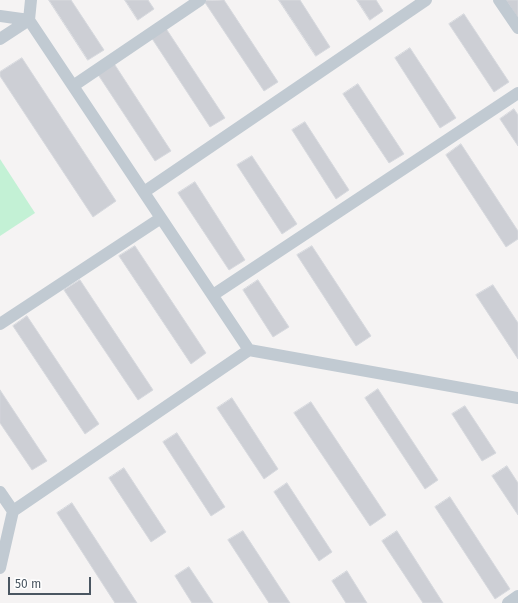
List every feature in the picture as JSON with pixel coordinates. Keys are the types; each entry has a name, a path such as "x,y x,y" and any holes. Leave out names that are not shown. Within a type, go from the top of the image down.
{"street":[{"path":"31,0 29,20 249,350"},
{"path":"73,86 200,0"},
{"path":"144,192 426,0"},
{"path":"499,0 518,28"},
{"path":"0,16 29,20"},
{"path":"0,39 29,20"},
{"path":"213,295 518,93"},
{"path":"0,324 161,218"},
{"path":"0,568 12,511 249,350 518,398"},
{"path":"0,492 12,511"},
{"path":"508,603 518,596"}],"green space":[{"path":"0,159 35,213 0,236"}],"building":[{"path":"49,0 71,0 104,50 88,60"},
{"path":"125,0 148,0 154,9 138,20"},
{"path":"224,0 278,82 264,91 204,1"},
{"path":"279,0 300,0 330,47 316,56"},
{"path":"357,0 376,0 383,11 370,20"},
{"path":"506,0 518,0 518,18"},
{"path":"464,14 509,82 494,92 449,24"},
{"path":"165,27 225,118 210,127 151,37"},
{"path":"410,48 456,118 440,128 395,58"},
{"path":"22,58 116,201 93,217 0,76 0,72"},
{"path":"113,62 171,151 155,161 97,73"},
{"path":"358,84 404,154 389,163 343,94"},
{"path":"514,109 518,115 518,146 500,119"},
{"path":"305,122 349,190 336,199 292,130"},
{"path":"461,144 518,231 518,239 506,247 446,155"},
{"path":"252,156 297,224 282,234 237,165"},
{"path":"195,182 245,260 229,270 178,193"},
{"path":"135,246 206,353 191,364 119,256"},
{"path":"312,246 371,336 356,346 297,255"},
{"path":"80,280 153,390 138,400 64,290"},
{"path":"258,280 289,327 273,337 243,290"},
{"path":"493,285 518,323 518,359 476,295"},
{"path":"27,316 99,424 85,434 13,326"},
{"path":"378,389 438,480 425,489 365,398"},
{"path":"0,390 47,461 32,470 0,423"},
{"path":"232,398 278,469 264,479 217,408"},
{"path":"311,402 386,515 370,526 294,413"},
{"path":"465,406 496,453 482,461 452,414"},
{"path":"177,433 225,507 211,516 163,442"},
{"path":"507,466 518,483 518,515 492,476"},
{"path":"124,468 166,532 151,542 109,478"},
{"path":"287,483 332,552 319,561 274,492"},
{"path":"450,497 510,589 495,599 435,507"},
{"path":"72,503 137,603 115,603 57,513"},
{"path":"243,531 290,603 269,603 228,540"},
{"path":"397,531 443,603 423,603 382,541"},
{"path":"189,567 213,603 192,603 175,576"},
{"path":"347,571 367,603 346,603 332,581"}]}
